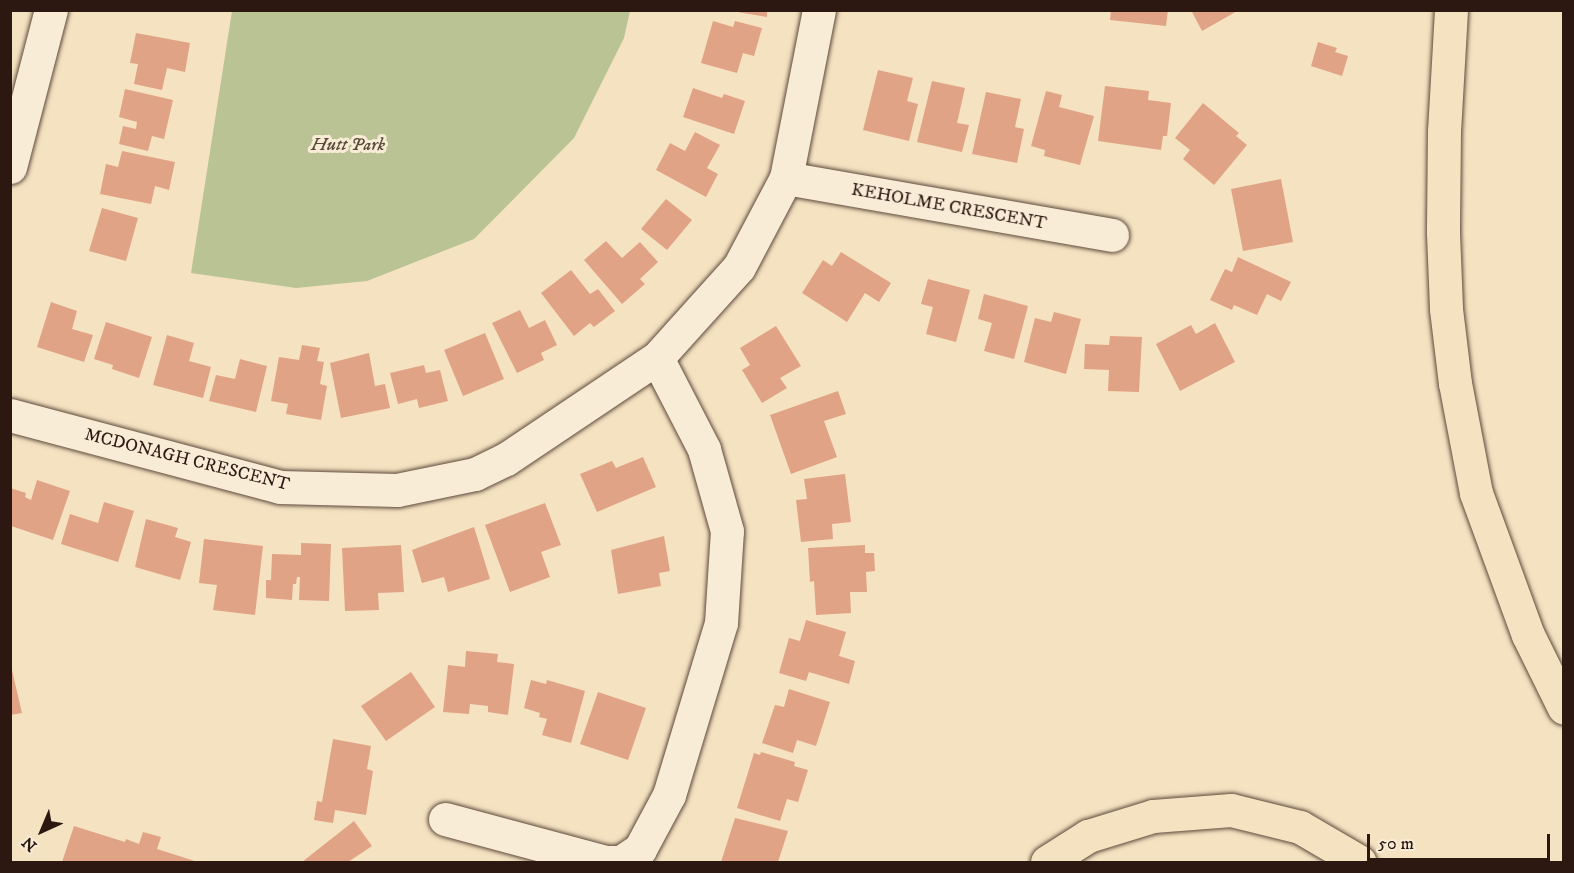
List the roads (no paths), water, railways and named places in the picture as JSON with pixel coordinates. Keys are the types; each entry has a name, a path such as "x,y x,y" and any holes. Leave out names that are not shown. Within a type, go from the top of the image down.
{"highway":[{"path":"1451,10 1444,131 1443,233 1446,309 1455,383 1476,493 1528,635 1563,708"},
{"path":"1047,862 1088,836 1153,816 1231,810 1300,827 1360,862"}],"street":[{"path":"10,166 51,10"},
{"name":"MCDONAGH CRESCENT","path":"10,415 280,487 397,489 475,474 506,459 657,358 739,267 786,178 819,10"},
{"name":"KEHOLME CRESCENT","path":"786,178 1112,235"},
{"path":"445,819 606,862 621,862 640,849 669,795 721,623 727,531 704,449 657,358"}],"park label":[{"name":"Hutt Park","path":"348,145"}]}
